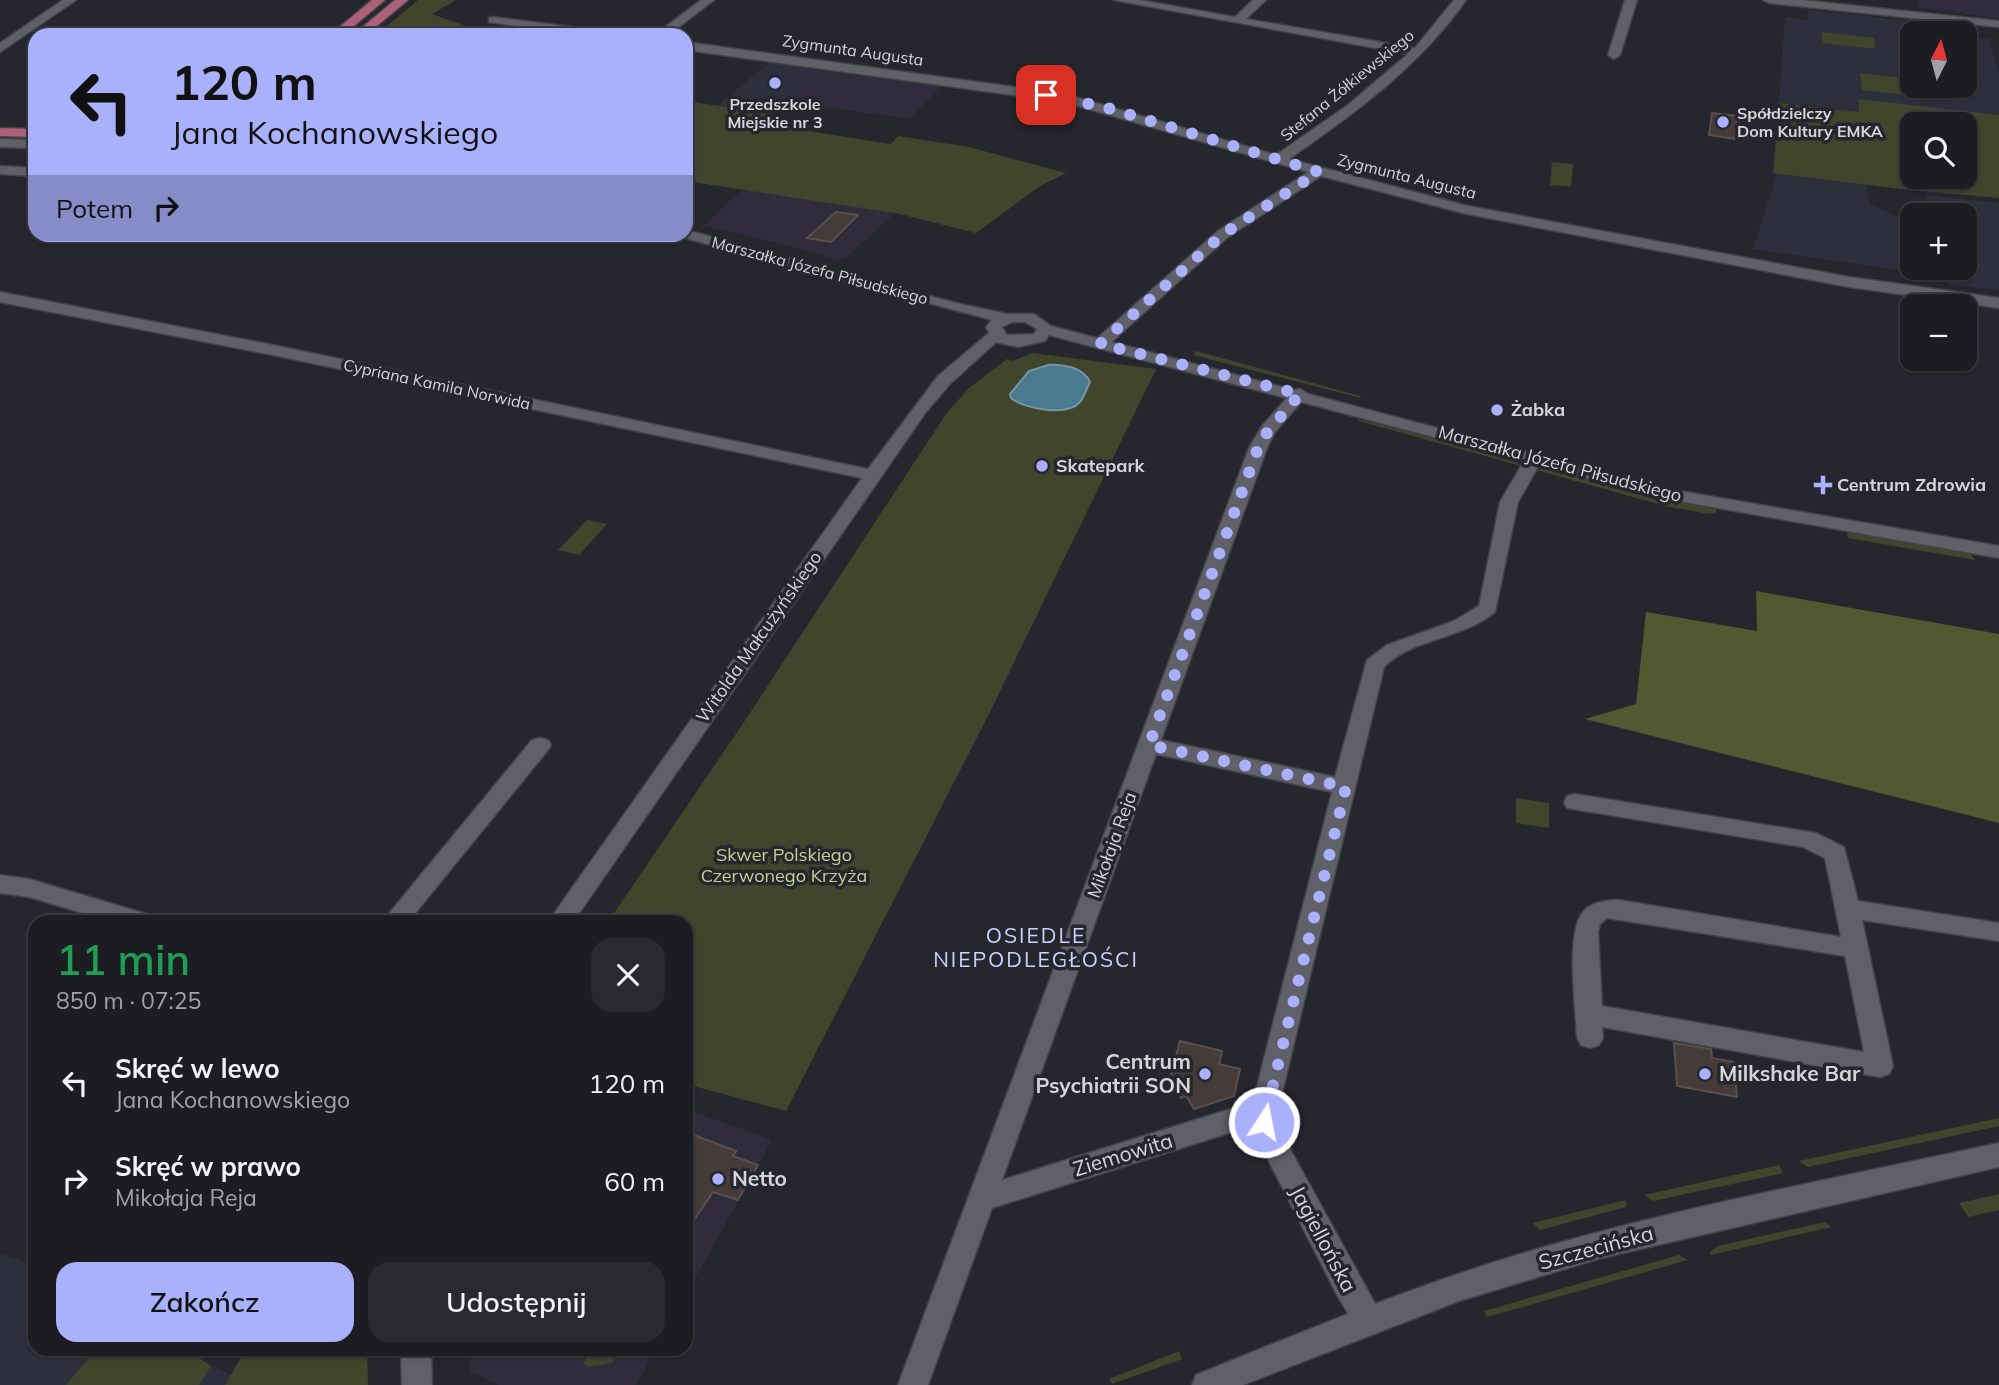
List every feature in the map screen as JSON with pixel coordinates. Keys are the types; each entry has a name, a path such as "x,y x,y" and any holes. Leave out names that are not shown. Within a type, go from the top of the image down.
{"main road":[{"path":"345,28 379,0"},
{"path":"368,28 402,0"},
{"path":"0,132 28,133"}],"street":[{"path":"29,28 70,0"},
{"path":"670,28 708,0"},
{"path":"1119,0 1415,52"},
{"path":"1239,19 1260,0"},
{"name":"Stefana Żółkiewskiego","path":"1278,160 1363,97 1415,52 1446,21 1460,0"},
{"path":"1614,55 1632,0"},
{"path":"1769,0 1999,24"},
{"path":"493,20 552,28"},
{"path":"0,48 28,29"},
{"name":"Zygmunta Augusta","path":"693,47 1053,96 1108,108 1319,172 1500,217 1849,282 1999,303"},
{"path":"0,142 28,143"},
{"path":"0,170 28,172"},
{"path":"1100,344 1223,234 1319,172"},
{"name":"Marszałka Józefa Piłsudskiego","path":"693,236 954,307 998,327"},
{"name":"Cypriana Kamila Norwida","path":"0,297 268,349 873,475"},
{"path":"1030,318 1041,323 1032,337 998,327 1030,318"},
{"name":"Witolda Małcużyńskiego","path":"565,915 932,393 968,361 998,327"},
{"name":"Marszałka Józefa Piłsudskiego","path":"1032,337 1100,344 1300,394 1667,494 1999,552"},
{"name":"Marszałka Józefa Piłsudskiego","path":"1032,337 1127,351"},
{"name":"Witolda Małcużyńskiego","path":"968,361 1032,337"},
{"name":"Mikołaja Reja","path":"913,1385 1261,440 1300,394"},
{"name":"Jagiellońska","path":"1369,1320 1265,1129 1265,1110 1373,669 1378,658 1387,653 1465,624 1484,612 1490,602 1509,502 1534,458"},
{"path":"400,915 540,745"},
{"path":"1149,745 1346,787"},
{"path":"1575,802 1820,843 1836,853 1840,859 1880,1066 1589,1026 1586,932 1590,918 1601,910 1619,909 1857,949"},
{"path":"0,884 29,888 120,915"},
{"path":"1849,909 1999,932"},
{"name":"Ziemowita","path":"981,1199 1265,1110"},
{"name":"Szczecińska","path":"1207,1385 1369,1320 1545,1260 1684,1225 1999,1155"},
{"path":"416,1356 417,1385"}],"shaded area":[{"path":"1918,0 1999,0 1999,18 1919,8"},
{"path":"1808,10 1911,21 1900,21 1900,98 1978,98 1978,35 1979,38 1989,39 1999,74 1999,115 1859,99 1860,112 1779,103 1785,17 1808,20"},
{"name":"Przedszkole Miejskie nr 3","path":"770,62 820,71 769,113 718,105"},
{"path":"820,71 942,85 910,119 783,101"},
{"path":"1777,174 1866,184 1870,204 1900,218 1900,270 1753,249"},
{"path":"743,189 895,213 847,257 839,261 783,244 703,226"},
{"path":"1926,195 1999,203 1999,290 1948,284 1947,280 1977,280 1977,203 1928,203"},
{"path":"693,1112 772,1140 693,1282"},
{"path":"0,1254 28,1263 28,1356 196,1356 231,1375 225,1385 0,1385"},
{"path":"469,1356 652,1356 636,1385 499,1385 470,1371"}],"green space":[{"path":"418,0 456,0 432,14 470,28 384,28"},
{"path":"1822,32 1874,38 1875,49 1822,43"},
{"path":"1860,73 1900,78 1900,94 1862,90"},
{"path":"1933,98 1959,98 1960,101"},
{"path":"1859,99 1973,112 1900,112 1900,189 1773,173 1779,103 1859,112"},
{"path":"693,102 769,113 758,123 891,144 898,136 969,147 1066,173 1040,186 976,233 900,214 693,182"},
{"path":"1977,112 1999,115 1999,198 1901,189 1977,189"},
{"path":"1552,162 1573,164 1571,187 1550,185"},
{"path":"1196,351 1360,396 1361,398 1193,355"},
{"name":"Skwer Polskiego Czerwonego Krzyża","path":"1033,353 1156,369 991,710 786,1111 693,1086 693,915 613,915 744,722 946,414 969,388 1007,359 1013,361"},
{"path":"1357,419 1511,458 1521,466 1359,421"},
{"path":"1547,467 1716,512 1710,514 1669,507 1536,470"},
{"path":"587,520 607,524 579,555 558,550"},
{"path":"1847,532 1970,553 1975,560 1848,538"},
{"path":"1756,591 1999,634 1999,823 1585,719 1636,704 1646,612 1757,631"},
{"path":"1516,798 1549,803 1549,828 1516,823"},
{"path":"1999,1118 1999,1126 1808,1167 1799,1161"},
{"path":"1779,1165 1783,1173 1653,1201 1644,1195"},
{"path":"1999,1194 1999,1210 1968,1217 1959,1203"},
{"path":"1626,1200 1626,1207 1540,1230 1533,1223"},
{"path":"1825,1222 1831,1227 1711,1255 1710,1252 1718,1246"},
{"path":"1679,1255 1688,1260 1487,1317 1484,1311"},
{"path":"1179,1351 1182,1359 1112,1384 1109,1379"},
{"path":"90,1356 196,1356 211,1366 199,1385 66,1385"},
{"path":"242,1356 367,1356 368,1385 225,1385"},
{"path":"588,1356 617,1356 612,1363 588,1367 583,1363"}],"water":[{"path":"1048,365 1072,368 1087,377 1090,382 1080,402 1066,409 1045,410 1011,398 1010,394 1029,371"}],"building":[{"name":"Spółdzielczy Dom Kultury EMKA","path":"1712,113 1737,116 1735,139 1709,135"},
{"path":"836,212 858,215 831,242 807,238"},
{"name":"Centrum Psychiatrii SON","path":"1180,1041 1222,1051 1219,1064 1240,1069 1234,1096 1194,1109 1186,1096 1181,1098 1170,1078"},
{"name":"Milkshake Bar","path":"1674,1043 1711,1049 1712,1058 1734,1062 1737,1097 1677,1086"},
{"name":"Netto","path":"693,1135 736,1151 733,1156 758,1165 738,1200 713,1192 693,1222"}],"place":[{"name":"Przedszkole Miejskie nr 3","path":"775,83"},
{"name":"Spółdzielczy Dom Kultury EMKA","path":"1723,122"},
{"name":"Żabka","path":"1497,410"},
{"name":"Skatepark","path":"1042,466"},
{"name":"Centrum Zdrowia","path":"1823,485"},
{"name":"Centrum Psychiatrii SON","path":"1205,1074"},
{"name":"Milkshake Bar","path":"1705,1074"},
{"name":"Netto","path":"718,1179"}],"district":[{"name":"OSIEDLE NIEPODLEGŁOŚCI","path":"1036,948"}],"route":[{"path":"1046,95 1108,108 1319,172 1287,190 1223,234 1100,344 1300,394 1261,440 1149,745 1346,787 1264,1122"}]}
